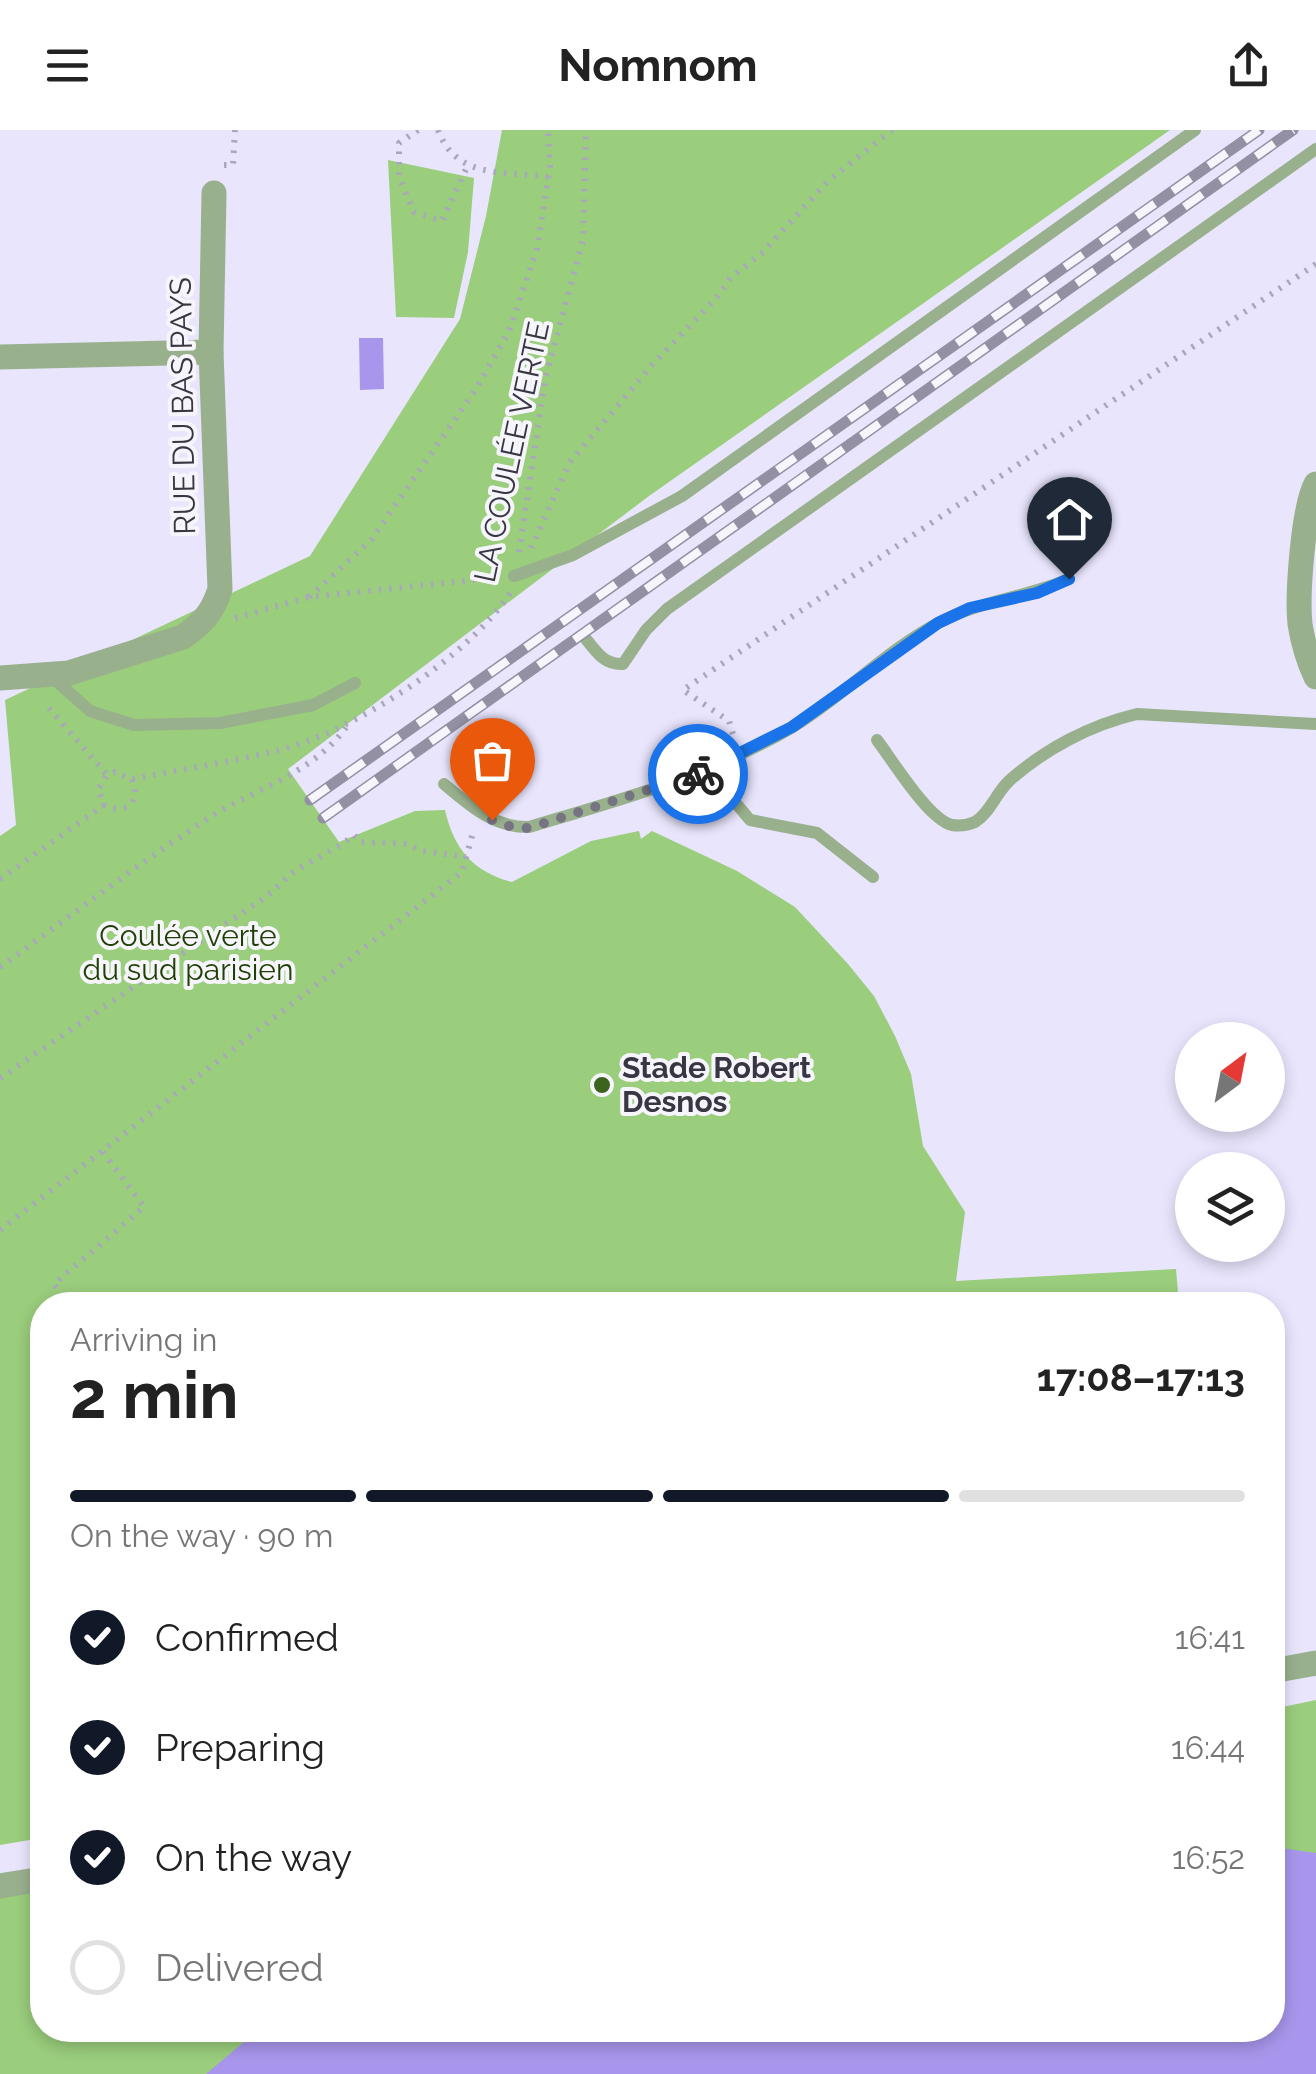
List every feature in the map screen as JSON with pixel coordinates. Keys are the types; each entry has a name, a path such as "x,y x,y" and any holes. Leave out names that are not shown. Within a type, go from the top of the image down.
{"street":[{"name":"RUE DU BAS PAYS","path":"209,616 220,589 211,352 214,194"},
{"path":"0,357 211,352"},
{"path":"1316,484 1307,504 1300,619 1316,677"},
{"path":"0,678 41,677 183,636 209,616"},
{"path":"1285,1669 1316,1663"},
{"path":"0,1886 30,1881"}],"lane":[{"path":"516,575 605,539 682,496 1195,130"},
{"path":"586,639 605,661 624,664 646,630 667,609 1316,149"},
{"path":"444,784 479,812 515,828 529,828 708,770 792,727 938,623 970,608 1037,593 1069,579"},
{"path":"41,677 90,711 134,726 220,723 313,705 355,683"},
{"path":"876,740 935,815 950,824 964,826 985,814 1012,778 1086,729 1109,720 1136,714 1316,724"},
{"path":"708,770 750,820 817,833 873,876"}],"path":[{"path":"214,194 212,166 232,165 235,130"},
{"path":"418,130 399,143 398,176 414,212 442,221 467,166"},
{"path":"438,130 445,149 467,166 548,178"},
{"path":"309,596 372,540 476,389 509,331 538,249 548,178 548,130"},
{"name":"LA COULÉE VERTE","path":"107,775 124,773 132,779 279,750 348,724 430,671 482,628 512,590 545,380 582,240 586,130"},
{"path":"209,616 241,619 309,596 516,575 570,462 591,436 730,278 763,252 828,181 892,130"},
{"path":"738,755 729,721 684,690 1316,264"},
{"path":"41,677 36,692 107,775 98,790 104,805 114,810 126,809 134,801 132,779"},
{"path":"0,967 204,820 272,786 316,758 348,724"},
{"path":"0,880 104,805"},
{"path":"0,1230 462,872 479,812"},
{"path":"0,1078 274,890 285,876 336,850 354,834 360,842 406,844 423,851 466,857"},
{"path":"59,1292 54,1284 144,1207 103,1152"}],"green space":[{"name":"Coulée verte du sud parisien","path":"502,130 1170,130 649,496 288,769 339,842 415,811 445,810 467,857 486,872 512,882 591,841 639,831 641,839 652,831 737,871 795,907 874,996 911,1074 923,1146 965,1212 956,1281 1176,1269 1178,1292 30,1292 30,1840 0,1845 0,836 16,825 5,700 310,556 460,319 486,216"},
{"path":"388,160 474,178 468,252 454,318 396,317"},
{"path":"1316,1700 1316,2074 0,2074 0,1896 30,1892 30,2042 1285,2042 1285,1706"}],"shaded area":[{"path":"359,338 383,338 384,389 360,390"},
{"path":"1285,1849 1316,1853 1316,2074 206,2074 244,2042 1285,2042"}],"railway":[{"path":"310,800 1259,130"},
{"path":"323,818 1293,130"}],"way so far":[{"path":"492,820 529,828 698,774"}],"place":[{"name":"Stade Robert Desnos","path":"602,1085"}],"route":[{"path":"698,774 792,727 938,623 970,608 1037,593 1069,579"}]}
